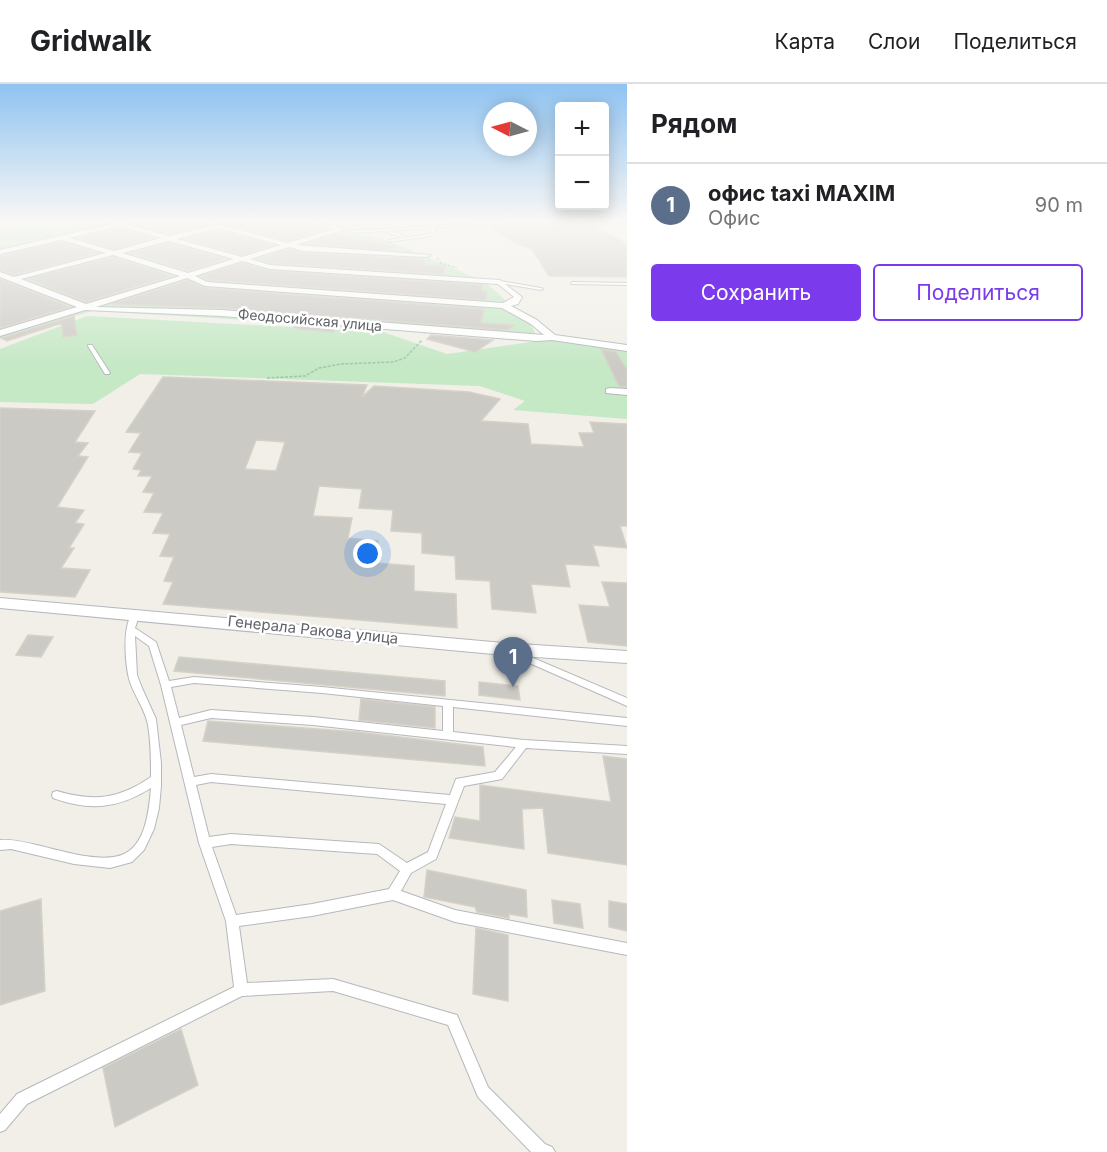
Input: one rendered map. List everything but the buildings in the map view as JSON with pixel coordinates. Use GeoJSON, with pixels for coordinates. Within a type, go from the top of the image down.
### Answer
{"type":"FeatureCollection","features":[{"type":"Feature","properties":{"kind":"street"},"geometry":{"type":"LineString","coordinates":[[14,279],[49,270]]}},
{"type":"Feature","properties":{"kind":"street"},"geometry":{"type":"LineString","coordinates":[[169,270],[205,284],[504,306],[534,322],[552,337]]}},
{"type":"Feature","properties":{"kind":"street"},"geometry":{"type":"LineString","coordinates":[[0,333],[203,270]]}},
{"type":"Feature","properties":{"kind":"street"},"geometry":{"type":"LineString","coordinates":[[316,270],[500,282],[518,297],[515,302],[504,306]]}},
{"type":"Feature","properties":{"kind":"street","name":"Феодосийская улица"},"geometry":{"type":"LineString","coordinates":[[0,274],[84,307],[222,313],[442,331],[552,337],[626,348]]}},
{"type":"Feature","properties":{"kind":"street"},"geometry":{"type":"LineString","coordinates":[[0,319],[19,327]]}},
{"type":"Feature","properties":{"kind":"street"},"geometry":{"type":"LineString","coordinates":[[610,391],[627,392]]}},
{"type":"Feature","properties":{"kind":"street","name":"Генерала Ракова улица"},"geometry":{"type":"LineString","coordinates":[[0,603],[133,621],[627,657]]}},
{"type":"Feature","properties":{"kind":"lane"},"geometry":{"type":"LineString","coordinates":[[500,282],[541,289]]}},
{"type":"Feature","properties":{"kind":"lane"},"geometry":{"type":"LineString","coordinates":[[572,283],[627,284]]}},
{"type":"Feature","properties":{"kind":"lane"},"geometry":{"type":"LineString","coordinates":[[90,346],[107,373]]}},
{"type":"Feature","properties":{"kind":"lane"},"geometry":{"type":"LineString","coordinates":[[133,621],[153,644],[166,685],[205,843],[232,921],[241,990]]}},
{"type":"Feature","properties":{"kind":"lane"},"geometry":{"type":"LineString","coordinates":[[0,844],[11,844],[100,862],[120,862],[139,851],[149,834],[156,778],[153,724],[133,676],[133,621]]}},
{"type":"Feature","properties":{"kind":"lane"},"geometry":{"type":"LineString","coordinates":[[504,649],[627,702]]}},
{"type":"Feature","properties":{"kind":"lane"},"geometry":{"type":"LineString","coordinates":[[166,685],[194,680],[627,722]]}},
{"type":"Feature","properties":{"kind":"lane"},"geometry":{"type":"LineString","coordinates":[[448,704],[448,736]]}},
{"type":"Feature","properties":{"kind":"lane"},"geometry":{"type":"LineString","coordinates":[[176,723],[212,714],[524,744],[627,750]]}},
{"type":"Feature","properties":{"kind":"lane"},"geometry":{"type":"LineString","coordinates":[[393,894],[406,869],[432,855],[460,782],[498,776],[524,744]]}},
{"type":"Feature","properties":{"kind":"lane"},"geometry":{"type":"LineString","coordinates":[[57,795],[78,803],[102,803],[122,799],[140,790],[156,778]]}},
{"type":"Feature","properties":{"kind":"lane"},"geometry":{"type":"LineString","coordinates":[[190,782],[211,778],[453,800]]}},
{"type":"Feature","properties":{"kind":"lane"},"geometry":{"type":"LineString","coordinates":[[205,843],[231,839],[379,849],[406,869]]}},
{"type":"Feature","properties":{"kind":"lane"},"geometry":{"type":"LineString","coordinates":[[232,921],[312,910],[393,894],[455,916],[627,949]]}},
{"type":"Feature","properties":{"kind":"lane"},"geometry":{"type":"LineString","coordinates":[[0,1125],[22,1099],[241,990],[333,985],[452,1020],[483,1092],[541,1151],[547,1152]]}},
{"type":"Feature","properties":{"kind":"path"},"geometry":{"type":"LineString","coordinates":[[460,270],[463,271],[463,279]]}},
{"type":"Feature","properties":{"kind":"path"},"geometry":{"type":"LineString","coordinates":[[267,378],[305,376],[319,368],[351,363],[393,362],[405,358],[425,338],[434,337],[442,331]]}},
{"type":"Feature","properties":{"kind":"green space"},"geometry":{"type":"Polygon","coordinates":[[[0,270],[457,270],[485,282],[529,321],[537,337],[92,311],[0,338],[0,270]]]}},
{"type":"Feature","properties":{"kind":"green space"},"geometry":{"type":"Polygon","coordinates":[[[87,316],[383,332],[447,354],[552,339],[627,347],[627,419],[513,410],[525,401],[480,386],[140,374],[93,404],[0,402],[0,349],[87,316]]]}},
{"type":"Feature","properties":{"kind":"place","name":"офис taxi MAXIM"},"geometry":{"type":"Point","coordinates":[513,687]}}]}
